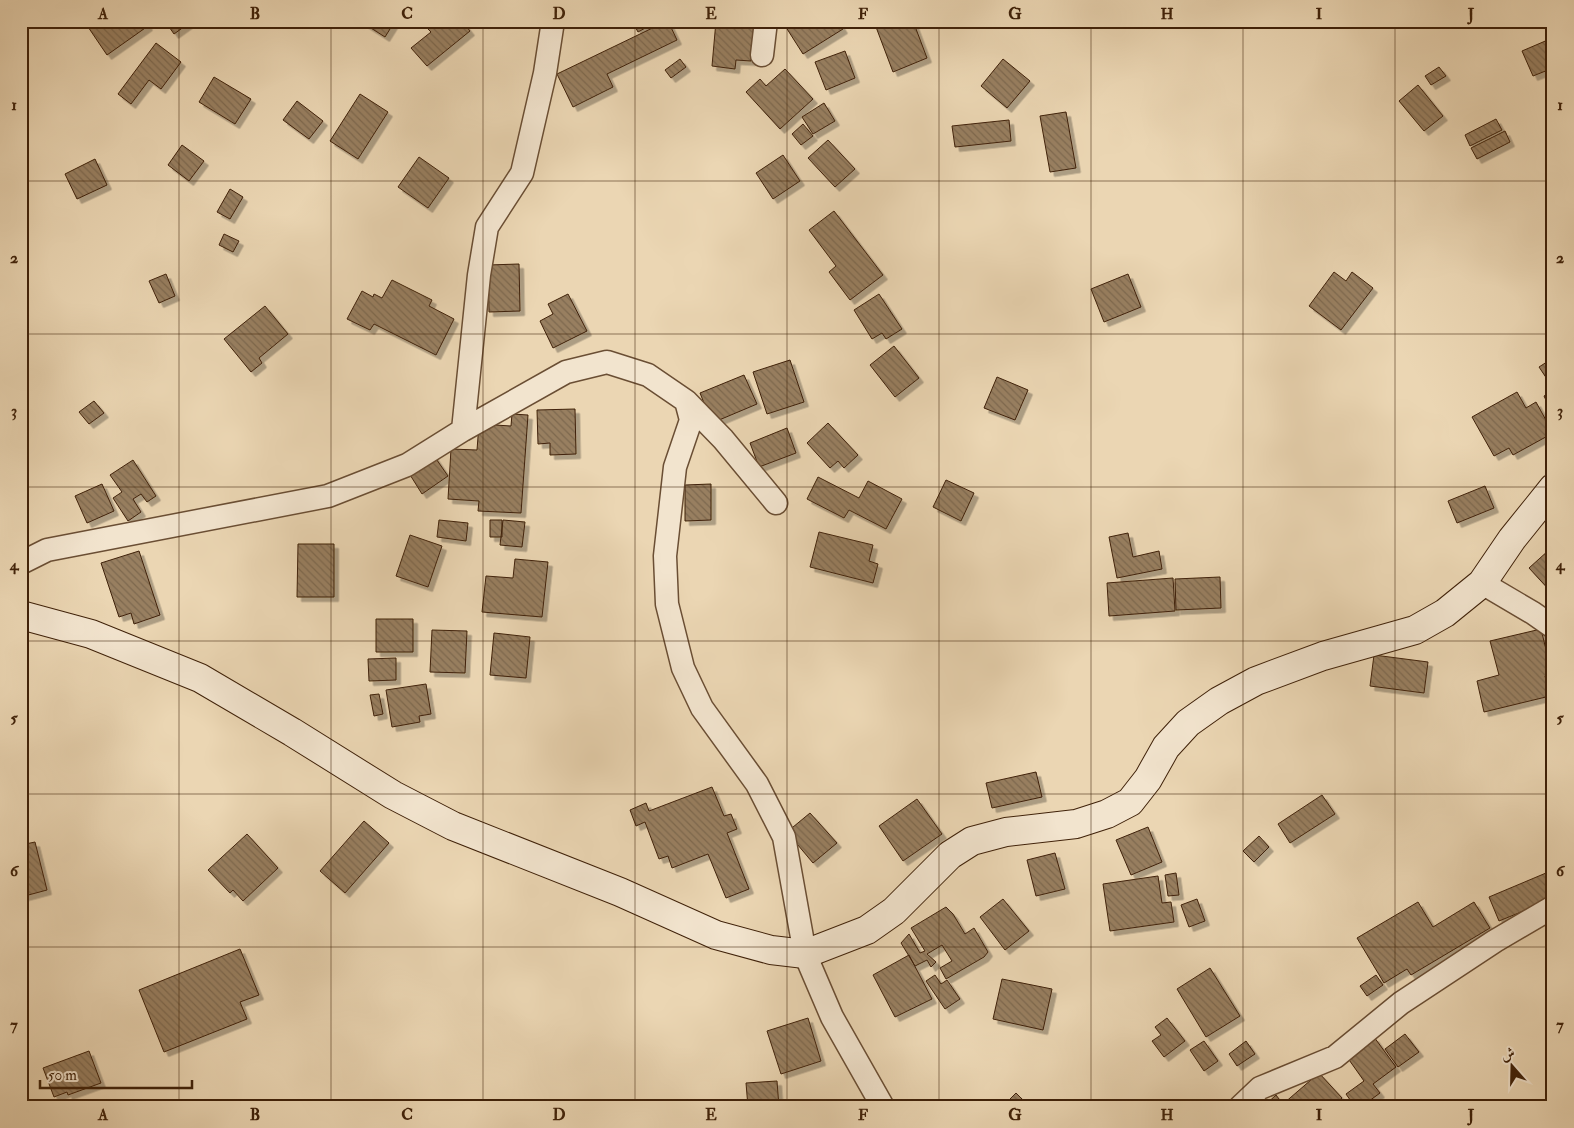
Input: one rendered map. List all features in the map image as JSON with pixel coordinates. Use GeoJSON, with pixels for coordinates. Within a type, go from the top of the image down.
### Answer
{"type":"FeatureCollection","features":[{"type":"Feature","properties":{"kind":"main road"},"geometry":{"type":"LineString","coordinates":[[21,615],[91,634],[200,678],[292,732],[393,795],[453,826],[620,892],[716,935],[770,950],[805,954],[867,930],[894,911],[950,855],[972,842],[1006,832],[1076,824],[1107,814],[1130,802],[1148,779],[1166,747],[1188,723],[1219,701],[1256,681],[1323,656],[1415,630],[1445,613],[1482,583],[1512,539],[1553,488]]}},
{"type":"Feature","properties":{"kind":"street"},"geometry":{"type":"LineString","coordinates":[[463,430],[479,275],[487,227],[522,173],[545,73],[553,21]]}},
{"type":"Feature","properties":{"kind":"street"},"geometry":{"type":"LineString","coordinates":[[762,55],[766,21]]}},
{"type":"Feature","properties":{"kind":"street"},"geometry":{"type":"LineString","coordinates":[[21,563],[47,550],[328,496],[406,465],[463,430],[566,372],[607,362],[648,375],[686,401],[723,439],[776,503]]}},
{"type":"Feature","properties":{"kind":"street"},"geometry":{"type":"LineString","coordinates":[[686,401],[691,420],[675,467],[665,556],[667,604],[683,668],[702,708],[757,784],[784,838],[805,954],[832,1017],[883,1107]]}},
{"type":"Feature","properties":{"kind":"street"},"geometry":{"type":"LineString","coordinates":[[1482,583],[1553,627]]}},
{"type":"Feature","properties":{"kind":"street"},"geometry":{"type":"LineString","coordinates":[[1240,1107],[1260,1088],[1335,1057],[1401,1003],[1495,941],[1553,907]]}},
{"type":"Feature","properties":{"kind":"building"},"geometry":{"type":"Polygon","coordinates":[[[84,21],[145,21],[148,26],[107,55],[84,21]]]}},
{"type":"Feature","properties":{"kind":"building"},"geometry":{"type":"Polygon","coordinates":[[[165,21],[192,21],[174,34],[165,21]]]}},
{"type":"Feature","properties":{"kind":"building"},"geometry":{"type":"Polygon","coordinates":[[[364,21],[395,21],[385,37],[363,23],[364,21]]]}},
{"type":"Feature","properties":{"kind":"building"},"geometry":{"type":"Polygon","coordinates":[[[433,21],[462,21],[470,31],[427,66],[411,48],[431,32],[426,27],[433,21]]]}},
{"type":"Feature","properties":{"kind":"building"},"geometry":{"type":"Polygon","coordinates":[[[632,21],[658,21],[638,32],[632,21]]]}},
{"type":"Feature","properties":{"kind":"building"},"geometry":{"type":"Polygon","coordinates":[[[667,21],[677,40],[607,74],[613,87],[573,107],[557,74],[667,21]]]}},
{"type":"Feature","properties":{"kind":"building"},"geometry":{"type":"Polygon","coordinates":[[[716,21],[755,21],[751,61],[736,60],[735,69],[712,66],[716,21]]]}},
{"type":"Feature","properties":{"kind":"building"},"geometry":{"type":"Polygon","coordinates":[[[782,21],[838,21],[843,29],[803,54],[782,21]]]}},
{"type":"Feature","properties":{"kind":"building"},"geometry":{"type":"Polygon","coordinates":[[[890,21],[913,21],[927,58],[893,72],[876,27],[890,21]]]}},
{"type":"Feature","properties":{"kind":"building"},"geometry":{"type":"Polygon","coordinates":[[[1550,39],[1553,46],[1553,68],[1533,76],[1522,51],[1550,39]]]}},
{"type":"Feature","properties":{"kind":"building"},"geometry":{"type":"Polygon","coordinates":[[[156,43],[181,62],[161,89],[149,80],[131,104],[118,94],[156,43]]]}},
{"type":"Feature","properties":{"kind":"building"},"geometry":{"type":"Polygon","coordinates":[[[845,51],[855,78],[826,90],[815,62],[845,51]]]}},
{"type":"Feature","properties":{"kind":"building"},"geometry":{"type":"Polygon","coordinates":[[[680,59],[686,67],[671,78],[665,70],[680,59]]]}},
{"type":"Feature","properties":{"kind":"building"},"geometry":{"type":"Polygon","coordinates":[[[1003,59],[1030,81],[1007,108],[981,86],[1003,59]]]}},
{"type":"Feature","properties":{"kind":"building"},"geometry":{"type":"Polygon","coordinates":[[[1439,67],[1446,76],[1431,85],[1425,76],[1439,67]]]}},
{"type":"Feature","properties":{"kind":"building"},"geometry":{"type":"Polygon","coordinates":[[[785,69],[813,99],[780,129],[746,92],[760,79],[766,86],[785,69]]]}},
{"type":"Feature","properties":{"kind":"building"},"geometry":{"type":"Polygon","coordinates":[[[214,77],[251,99],[235,124],[199,102],[214,77]]]}},
{"type":"Feature","properties":{"kind":"building"},"geometry":{"type":"Polygon","coordinates":[[[1418,85],[1443,116],[1424,131],[1399,101],[1418,85]]]}},
{"type":"Feature","properties":{"kind":"building"},"geometry":{"type":"Polygon","coordinates":[[[360,94],[388,112],[358,159],[330,141],[360,94]]]}},
{"type":"Feature","properties":{"kind":"building"},"geometry":{"type":"Polygon","coordinates":[[[297,101],[323,121],[309,139],[283,120],[297,101]]]}},
{"type":"Feature","properties":{"kind":"building"},"geometry":{"type":"Polygon","coordinates":[[[824,103],[835,121],[813,134],[802,117],[824,103]]]}},
{"type":"Feature","properties":{"kind":"building"},"geometry":{"type":"Polygon","coordinates":[[[1066,112],[1076,168],[1050,172],[1040,116],[1066,112]]]}},
{"type":"Feature","properties":{"kind":"building"},"geometry":{"type":"Polygon","coordinates":[[[1496,119],[1502,130],[1470,146],[1465,135],[1496,119]]]}},
{"type":"Feature","properties":{"kind":"building"},"geometry":{"type":"Polygon","coordinates":[[[1009,120],[1011,141],[955,147],[952,126],[1009,120]]]}},
{"type":"Feature","properties":{"kind":"building"},"geometry":{"type":"Polygon","coordinates":[[[803,124],[813,136],[801,145],[792,134],[803,124]]]}},
{"type":"Feature","properties":{"kind":"building"},"geometry":{"type":"Polygon","coordinates":[[[1505,131],[1510,142],[1477,159],[1471,148],[1505,131]]]}},
{"type":"Feature","properties":{"kind":"building"},"geometry":{"type":"Polygon","coordinates":[[[828,140],[855,169],[835,187],[808,158],[828,140]]]}},
{"type":"Feature","properties":{"kind":"building"},"geometry":{"type":"Polygon","coordinates":[[[182,145],[204,161],[189,181],[168,165],[182,145]]]}},
{"type":"Feature","properties":{"kind":"building"},"geometry":{"type":"Polygon","coordinates":[[[783,155],[800,181],[773,199],[756,173],[783,155]]]}},
{"type":"Feature","properties":{"kind":"building"},"geometry":{"type":"Polygon","coordinates":[[[419,157],[449,178],[428,208],[398,187],[419,157]]]}},
{"type":"Feature","properties":{"kind":"building"},"geometry":{"type":"Polygon","coordinates":[[[95,159],[107,185],[77,199],[65,174],[95,159]]]}},
{"type":"Feature","properties":{"kind":"building"},"geometry":{"type":"Polygon","coordinates":[[[230,189],[243,197],[230,219],[217,212],[230,189]]]}},
{"type":"Feature","properties":{"kind":"building"},"geometry":{"type":"Polygon","coordinates":[[[834,211],[883,275],[850,300],[829,272],[836,266],[809,230],[834,211]]]}},
{"type":"Feature","properties":{"kind":"building"},"geometry":{"type":"Polygon","coordinates":[[[224,234],[239,241],[233,252],[219,245],[224,234]]]}},
{"type":"Feature","properties":{"kind":"building"},"geometry":{"type":"Polygon","coordinates":[[[519,264],[520,311],[489,312],[488,265],[519,264]]]}},
{"type":"Feature","properties":{"kind":"building"},"geometry":{"type":"Polygon","coordinates":[[[1334,272],[1346,281],[1352,272],[1373,288],[1341,330],[1309,306],[1334,272]]]}},
{"type":"Feature","properties":{"kind":"building"},"geometry":{"type":"Polygon","coordinates":[[[166,274],[175,296],[159,303],[149,281],[166,274]]]}},
{"type":"Feature","properties":{"kind":"building"},"geometry":{"type":"Polygon","coordinates":[[[1128,274],[1141,307],[1104,322],[1091,289],[1128,274]]]}},
{"type":"Feature","properties":{"kind":"building"},"geometry":{"type":"Polygon","coordinates":[[[392,280],[432,300],[429,306],[454,319],[436,355],[374,324],[370,330],[347,319],[362,291],[373,297],[374,294],[382,298],[392,280]]]}},
{"type":"Feature","properties":{"kind":"building"},"geometry":{"type":"Polygon","coordinates":[[[568,294],[587,331],[553,348],[540,321],[553,314],[548,304],[568,294]]]}},
{"type":"Feature","properties":{"kind":"building"},"geometry":{"type":"Polygon","coordinates":[[[879,294],[902,329],[886,339],[882,333],[872,339],[854,310],[879,294]]]}},
{"type":"Feature","properties":{"kind":"building"},"geometry":{"type":"Polygon","coordinates":[[[265,306],[288,334],[259,358],[262,363],[251,372],[224,339],[265,306]]]}},
{"type":"Feature","properties":{"kind":"building"},"geometry":{"type":"Polygon","coordinates":[[[894,346],[919,378],[895,397],[870,365],[894,346]]]}},
{"type":"Feature","properties":{"kind":"building"},"geometry":{"type":"Polygon","coordinates":[[[1553,358],[1553,388],[1539,367],[1553,358]]]}},
{"type":"Feature","properties":{"kind":"building"},"geometry":{"type":"Polygon","coordinates":[[[790,360],[804,402],[767,414],[753,372],[790,360]]]}},
{"type":"Feature","properties":{"kind":"building"},"geometry":{"type":"Polygon","coordinates":[[[744,375],[757,404],[712,423],[700,393],[744,375]]]}},
{"type":"Feature","properties":{"kind":"building"},"geometry":{"type":"Polygon","coordinates":[[[997,377],[1028,390],[1015,420],[984,408],[997,377]]]}},
{"type":"Feature","properties":{"kind":"building"},"geometry":{"type":"Polygon","coordinates":[[[1553,391],[1553,415],[1544,396],[1553,391]]]}},
{"type":"Feature","properties":{"kind":"building"},"geometry":{"type":"Polygon","coordinates":[[[1517,392],[1526,408],[1536,402],[1553,433],[1513,455],[1509,448],[1494,456],[1472,417],[1517,392]]]}},
{"type":"Feature","properties":{"kind":"building"},"geometry":{"type":"Polygon","coordinates":[[[94,401],[104,413],[89,424],[79,412],[94,401]]]}},
{"type":"Feature","properties":{"kind":"building"},"geometry":{"type":"Polygon","coordinates":[[[575,409],[576,454],[550,455],[550,443],[538,444],[537,410],[575,409]]]}},
{"type":"Feature","properties":{"kind":"building"},"geometry":{"type":"Polygon","coordinates":[[[512,414],[528,415],[521,513],[478,511],[479,501],[448,499],[451,449],[477,450],[479,424],[511,426],[512,414]]]}},
{"type":"Feature","properties":{"kind":"building"},"geometry":{"type":"Polygon","coordinates":[[[828,423],[858,455],[844,468],[838,461],[830,468],[807,443],[828,423]]]}},
{"type":"Feature","properties":{"kind":"building"},"geometry":{"type":"Polygon","coordinates":[[[787,428],[796,453],[759,467],[750,443],[787,428]]]}},
{"type":"Feature","properties":{"kind":"building"},"geometry":{"type":"Polygon","coordinates":[[[432,453],[448,476],[422,494],[407,470],[432,453]]]}},
{"type":"Feature","properties":{"kind":"building"},"geometry":{"type":"Polygon","coordinates":[[[133,460],[156,496],[147,502],[141,494],[133,499],[141,512],[128,521],[113,498],[122,492],[110,475],[133,460]]]}},
{"type":"Feature","properties":{"kind":"building"},"geometry":{"type":"Polygon","coordinates":[[[818,477],[859,498],[868,481],[902,499],[886,529],[849,510],[844,518],[807,499],[818,477]]]}},
{"type":"Feature","properties":{"kind":"building"},"geometry":{"type":"Polygon","coordinates":[[[946,480],[974,493],[961,521],[933,507],[946,480]]]}},
{"type":"Feature","properties":{"kind":"building"},"geometry":{"type":"Polygon","coordinates":[[[102,484],[114,511],[87,523],[75,496],[102,484]]]}},
{"type":"Feature","properties":{"kind":"building"},"geometry":{"type":"Polygon","coordinates":[[[711,484],[711,520],[685,521],[685,485],[711,484]]]}},
{"type":"Feature","properties":{"kind":"building"},"geometry":{"type":"Polygon","coordinates":[[[1485,486],[1494,508],[1457,523],[1448,501],[1485,486]]]}},
{"type":"Feature","properties":{"kind":"building"},"geometry":{"type":"Polygon","coordinates":[[[439,520],[468,523],[466,541],[437,537],[439,520]]]}},
{"type":"Feature","properties":{"kind":"building"},"geometry":{"type":"Polygon","coordinates":[[[490,520],[502,520],[502,537],[490,537],[490,520]]]}},
{"type":"Feature","properties":{"kind":"building"},"geometry":{"type":"Polygon","coordinates":[[[503,520],[525,522],[522,547],[500,545],[503,520]]]}},
{"type":"Feature","properties":{"kind":"building"},"geometry":{"type":"Polygon","coordinates":[[[819,532],[873,545],[869,561],[878,564],[873,583],[810,567],[819,532]]]}},
{"type":"Feature","properties":{"kind":"building"},"geometry":{"type":"Polygon","coordinates":[[[1128,533],[1133,557],[1159,551],[1162,569],[1117,578],[1109,537],[1128,533]]]}},
{"type":"Feature","properties":{"kind":"building"},"geometry":{"type":"Polygon","coordinates":[[[410,535],[442,546],[428,587],[396,576],[410,535]]]}},
{"type":"Feature","properties":{"kind":"building"},"geometry":{"type":"Polygon","coordinates":[[[298,544],[334,544],[334,597],[297,597],[298,544]]]}},
{"type":"Feature","properties":{"kind":"building"},"geometry":{"type":"Polygon","coordinates":[[[1549,550],[1553,554],[1552,593],[1529,568],[1549,550]]]}},
{"type":"Feature","properties":{"kind":"building"},"geometry":{"type":"Polygon","coordinates":[[[139,551],[160,615],[134,624],[131,613],[119,617],[101,563],[139,551]]]}},
{"type":"Feature","properties":{"kind":"building"},"geometry":{"type":"Polygon","coordinates":[[[515,559],[548,562],[542,617],[482,612],[486,576],[513,578],[515,559]]]}},
{"type":"Feature","properties":{"kind":"building"},"geometry":{"type":"Polygon","coordinates":[[[1220,577],[1221,608],[1176,610],[1175,579],[1220,577]]]}},
{"type":"Feature","properties":{"kind":"building"},"geometry":{"type":"Polygon","coordinates":[[[1173,578],[1175,611],[1109,616],[1107,583],[1173,578]]]}},
{"type":"Feature","properties":{"kind":"building"},"geometry":{"type":"Polygon","coordinates":[[[376,619],[413,619],[413,652],[376,652],[376,619]]]}},
{"type":"Feature","properties":{"kind":"building"},"geometry":{"type":"Polygon","coordinates":[[[1541,629],[1552,674],[1545,676],[1550,696],[1484,712],[1477,681],[1499,675],[1490,641],[1541,629]]]}},
{"type":"Feature","properties":{"kind":"building"},"geometry":{"type":"Polygon","coordinates":[[[432,630],[467,631],[465,673],[430,672],[432,630]]]}},
{"type":"Feature","properties":{"kind":"building"},"geometry":{"type":"Polygon","coordinates":[[[494,633],[530,637],[526,678],[490,675],[494,633]]]}},
{"type":"Feature","properties":{"kind":"building"},"geometry":{"type":"Polygon","coordinates":[[[1374,655],[1428,662],[1424,693],[1370,686],[1374,655]]]}},
{"type":"Feature","properties":{"kind":"building"},"geometry":{"type":"Polygon","coordinates":[[[396,658],[396,680],[369,681],[368,659],[396,658]]]}},
{"type":"Feature","properties":{"kind":"building"},"geometry":{"type":"Polygon","coordinates":[[[426,684],[431,714],[419,716],[420,722],[392,727],[386,690],[426,684]]]}},
{"type":"Feature","properties":{"kind":"building"},"geometry":{"type":"Polygon","coordinates":[[[379,694],[383,714],[374,716],[370,695],[379,694]]]}},
{"type":"Feature","properties":{"kind":"building"},"geometry":{"type":"Polygon","coordinates":[[[1036,772],[1042,797],[992,808],[986,783],[1036,772]]]}},
{"type":"Feature","properties":{"kind":"building"},"geometry":{"type":"Polygon","coordinates":[[[712,787],[724,816],[731,814],[737,829],[727,833],[749,889],[726,898],[708,854],[672,868],[668,856],[659,859],[645,822],[636,826],[630,810],[646,803],[649,811],[712,787]]]}},
{"type":"Feature","properties":{"kind":"building"},"geometry":{"type":"Polygon","coordinates":[[[1322,795],[1335,814],[1290,843],[1278,824],[1322,795]]]}},
{"type":"Feature","properties":{"kind":"building"},"geometry":{"type":"Polygon","coordinates":[[[917,799],[942,834],[903,861],[879,826],[917,799]]]}},
{"type":"Feature","properties":{"kind":"building"},"geometry":{"type":"Polygon","coordinates":[[[810,813],[837,843],[813,863],[787,832],[810,813]]]}},
{"type":"Feature","properties":{"kind":"building"},"geometry":{"type":"Polygon","coordinates":[[[364,821],[389,843],[345,893],[320,871],[364,821]]]}},
{"type":"Feature","properties":{"kind":"building"},"geometry":{"type":"Polygon","coordinates":[[[1148,827],[1162,862],[1131,875],[1116,840],[1148,827]]]}},
{"type":"Feature","properties":{"kind":"building"},"geometry":{"type":"Polygon","coordinates":[[[247,834],[278,868],[243,901],[233,890],[230,893],[208,870],[247,834]]]}},
{"type":"Feature","properties":{"kind":"building"},"geometry":{"type":"Polygon","coordinates":[[[1259,836],[1269,847],[1254,862],[1243,851],[1259,836]]]}},
{"type":"Feature","properties":{"kind":"building"},"geometry":{"type":"Polygon","coordinates":[[[35,842],[47,890],[21,897],[21,845],[35,842]]]}},
{"type":"Feature","properties":{"kind":"building"},"geometry":{"type":"Polygon","coordinates":[[[1055,853],[1065,889],[1036,896],[1027,860],[1055,853]]]}},
{"type":"Feature","properties":{"kind":"building"},"geometry":{"type":"Polygon","coordinates":[[[1176,873],[1179,895],[1168,896],[1165,875],[1176,873]]]}},
{"type":"Feature","properties":{"kind":"building"},"geometry":{"type":"Polygon","coordinates":[[[1546,873],[1553,889],[1553,899],[1499,921],[1489,897],[1546,873]]]}},
{"type":"Feature","properties":{"kind":"building"},"geometry":{"type":"Polygon","coordinates":[[[1158,876],[1162,903],[1171,902],[1174,922],[1110,931],[1103,884],[1158,876]]]}},
{"type":"Feature","properties":{"kind":"building"},"geometry":{"type":"Polygon","coordinates":[[[1003,899],[1029,931],[1005,950],[980,917],[1003,899]]]}},
{"type":"Feature","properties":{"kind":"building"},"geometry":{"type":"Polygon","coordinates":[[[1197,899],[1205,921],[1189,927],[1181,905],[1197,899]]]}},
{"type":"Feature","properties":{"kind":"building"},"geometry":{"type":"Polygon","coordinates":[[[1418,902],[1433,927],[1474,902],[1490,928],[1411,975],[1407,969],[1384,983],[1357,938],[1418,902]]]}},
{"type":"Feature","properties":{"kind":"building"},"geometry":{"type":"Polygon","coordinates":[[[946,907],[953,914],[965,934],[974,928],[988,952],[984,957],[946,979],[940,968],[952,961],[942,945],[927,954],[936,962],[931,967],[927,960],[915,966],[901,943],[909,934],[920,953],[925,951],[911,928],[946,907]]]}},
{"type":"Feature","properties":{"kind":"building"},"geometry":{"type":"Polygon","coordinates":[[[240,949],[259,995],[240,1002],[247,1019],[164,1052],[139,990],[240,949]]]}},
{"type":"Feature","properties":{"kind":"building"},"geometry":{"type":"Polygon","coordinates":[[[909,955],[932,999],[895,1017],[873,975],[909,955]]]}},
{"type":"Feature","properties":{"kind":"building"},"geometry":{"type":"Polygon","coordinates":[[[1210,968],[1240,1016],[1206,1037],[1177,989],[1210,968]]]}},
{"type":"Feature","properties":{"kind":"building"},"geometry":{"type":"Polygon","coordinates":[[[935,975],[941,984],[947,980],[960,999],[945,1009],[926,981],[935,975]]]}},
{"type":"Feature","properties":{"kind":"building"},"geometry":{"type":"Polygon","coordinates":[[[1376,975],[1383,985],[1367,996],[1360,986],[1376,975]]]}},
{"type":"Feature","properties":{"kind":"building"},"geometry":{"type":"Polygon","coordinates":[[[1002,979],[1052,989],[1043,1030],[993,1019],[1002,979]]]}},
{"type":"Feature","properties":{"kind":"building"},"geometry":{"type":"Polygon","coordinates":[[[808,1018],[821,1061],[781,1074],[767,1031],[808,1018]]]}},
{"type":"Feature","properties":{"kind":"building"},"geometry":{"type":"Polygon","coordinates":[[[1167,1018],[1185,1041],[1164,1057],[1152,1041],[1161,1035],[1155,1027],[1167,1018]]]}},
{"type":"Feature","properties":{"kind":"building"},"geometry":{"type":"Polygon","coordinates":[[[1405,1034],[1419,1052],[1398,1067],[1385,1049],[1405,1034]]]}},
{"type":"Feature","properties":{"kind":"building"},"geometry":{"type":"Polygon","coordinates":[[[1374,1037],[1396,1067],[1373,1084],[1380,1093],[1361,1107],[1355,1107],[1346,1094],[1364,1081],[1347,1057],[1374,1037]]]}},
{"type":"Feature","properties":{"kind":"building"},"geometry":{"type":"Polygon","coordinates":[[[1204,1041],[1218,1061],[1204,1071],[1190,1050],[1204,1041]]]}},
{"type":"Feature","properties":{"kind":"building"},"geometry":{"type":"Polygon","coordinates":[[[1246,1041],[1255,1054],[1237,1066],[1229,1054],[1246,1041]]]}},
{"type":"Feature","properties":{"kind":"building"},"geometry":{"type":"Polygon","coordinates":[[[89,1051],[101,1083],[68,1095],[67,1092],[54,1097],[43,1068],[89,1051]]]}},
{"type":"Feature","properties":{"kind":"building"},"geometry":{"type":"Polygon","coordinates":[[[1319,1073],[1342,1098],[1332,1107],[1263,1107],[1276,1095],[1283,1104],[1319,1073]]]}},
{"type":"Feature","properties":{"kind":"building"},"geometry":{"type":"Polygon","coordinates":[[[777,1081],[779,1107],[748,1107],[746,1083],[777,1081]]]}},
{"type":"Feature","properties":{"kind":"building"},"geometry":{"type":"Polygon","coordinates":[[[1016,1093],[1030,1107],[1002,1107],[1016,1093]]]}},
{"type":"Feature","properties":{"kind":"building"},"geometry":{"type":"Polygon","coordinates":[[[51,1100],[54,1107],[34,1107],[51,1100]]]}}]}
